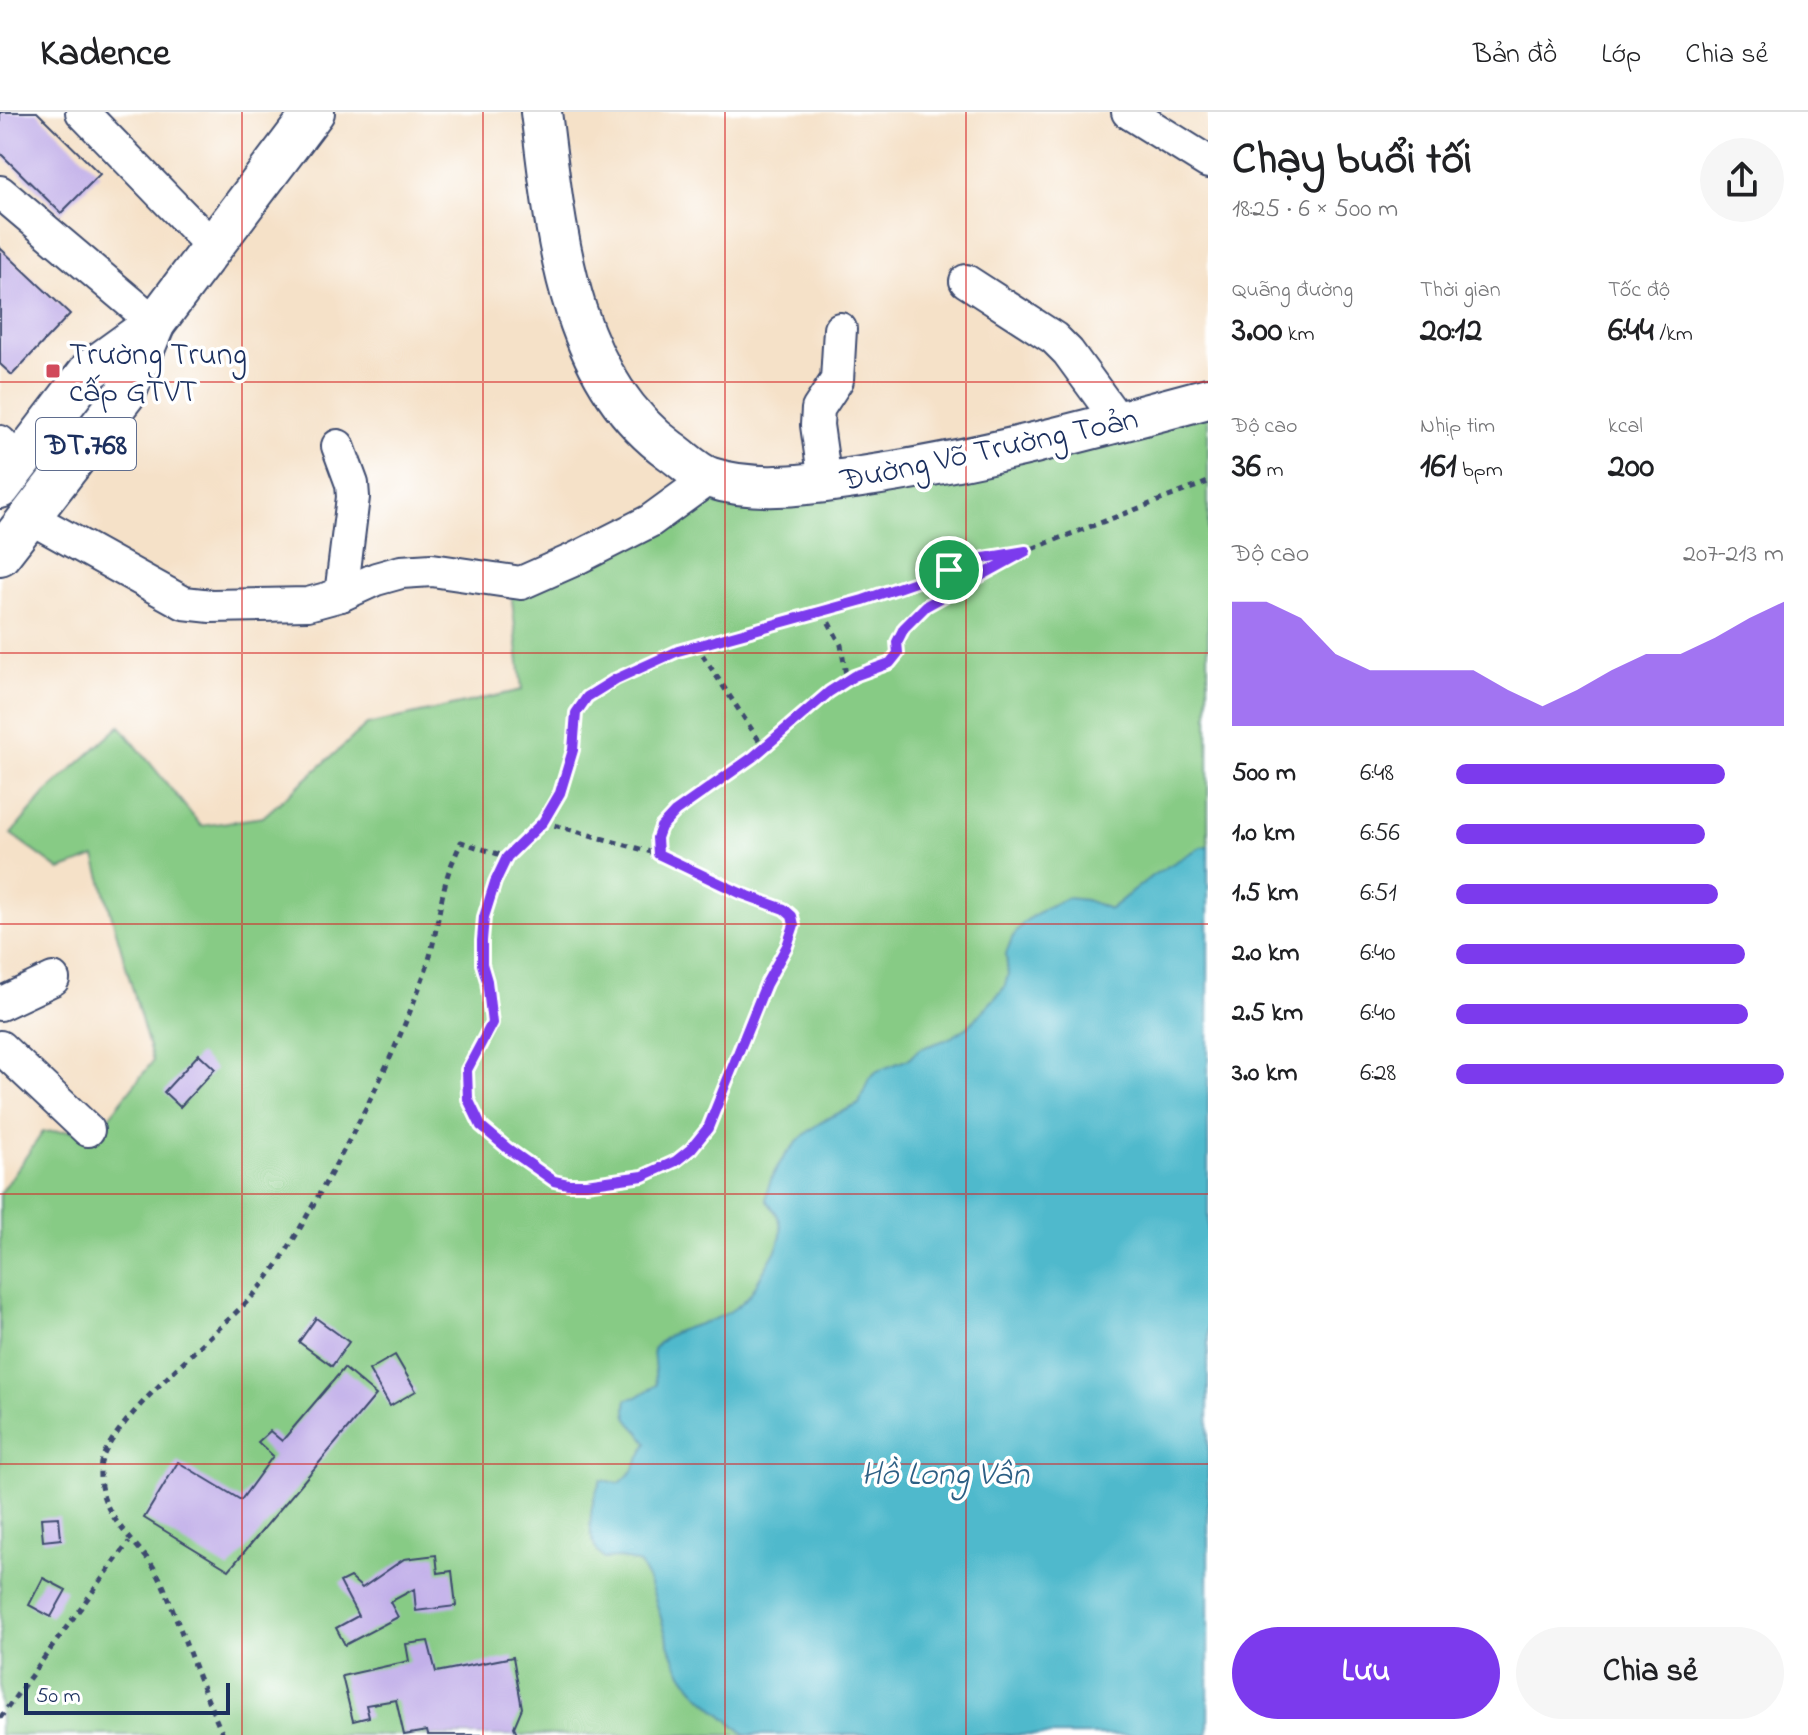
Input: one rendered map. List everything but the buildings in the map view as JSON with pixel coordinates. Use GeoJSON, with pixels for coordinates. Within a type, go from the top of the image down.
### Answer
{"type":"FeatureCollection","features":[{"type":"Feature","properties":{"kind":"main road","name":"ĐT.768"},"geometry":{"type":"LineString","coordinates":[[0,555],[125,394],[155,323],[314,112]]}},
{"type":"Feature","properties":{"kind":"main road","name":"Đường Võ Trường Toản"},"geometry":{"type":"LineString","coordinates":[[541,112],[556,233],[589,346],[625,408],[656,440],[709,478],[757,486],[825,482],[931,467],[1208,398]]}},
{"type":"Feature","properties":{"kind":"main road","name":"ĐT.768"},"geometry":{"type":"LineString","coordinates":[[6,465],[90,370],[155,323]]}},
{"type":"Feature","properties":{"kind":"street"},"geometry":{"type":"LineString","coordinates":[[82,112],[212,246]]}},
{"type":"Feature","properties":{"kind":"street"},"geometry":{"type":"LineString","coordinates":[[1128,112],[1208,162]]}},
{"type":"Feature","properties":{"kind":"street"},"geometry":{"type":"LineString","coordinates":[[0,192],[155,323]]}},
{"type":"Feature","properties":{"kind":"street"},"geometry":{"type":"LineString","coordinates":[[966,281],[1054,338],[1068,352],[1119,422]]}},
{"type":"Feature","properties":{"kind":"street"},"geometry":{"type":"LineString","coordinates":[[825,482],[817,425],[818,409],[837,380],[840,329]]}},
{"type":"Feature","properties":{"kind":"street"},"geometry":{"type":"LineString","coordinates":[[338,446],[352,484],[353,497],[341,595]]}},
{"type":"Feature","properties":{"kind":"street"},"geometry":{"type":"LineString","coordinates":[[29,517],[184,603],[211,606],[308,604],[401,572],[432,570],[521,583],[650,521],[709,478]]}},
{"type":"Feature","properties":{"kind":"street"},"geometry":{"type":"LineString","coordinates":[[0,1004],[53,979]]}},
{"type":"Feature","properties":{"kind":"street"},"geometry":{"type":"LineString","coordinates":[[0,1047],[88,1130]]}},
{"type":"Feature","properties":{"kind":"path"},"geometry":{"type":"LineString","coordinates":[[658,854],[657,838],[661,827],[675,812],[764,748],[829,692],[890,663],[898,653],[897,642],[904,628],[926,606],[1026,551],[1208,482]]}},
{"type":"Feature","properties":{"kind":"path"},"geometry":{"type":"LineString","coordinates":[[543,822],[658,854],[740,893],[784,909],[792,916],[794,925],[787,946],[766,984],[708,1128],[691,1149],[676,1161],[643,1176],[568,1184],[540,1173],[491,1137],[481,1126],[468,1099],[467,1070],[492,1023],[482,964],[484,917],[507,857],[543,822],[560,793],[573,750],[576,713],[587,697],[657,660],[696,645],[823,612],[984,558],[1026,551]]}},
{"type":"Feature","properties":{"kind":"path"},"geometry":{"type":"LineString","coordinates":[[823,612],[841,645],[847,681]]}},
{"type":"Feature","properties":{"kind":"path"},"geometry":{"type":"LineString","coordinates":[[696,645],[764,748]]}},
{"type":"Feature","properties":{"kind":"path"},"geometry":{"type":"LineString","coordinates":[[223,1735],[157,1572],[123,1533],[108,1507],[100,1467],[110,1445],[133,1413],[243,1307],[290,1244],[367,1107],[407,1018],[426,968],[447,877],[461,842],[507,857]]}},
{"type":"Feature","properties":{"kind":"path"},"geometry":{"type":"LineString","coordinates":[[0,1718],[129,1542]]}},
{"type":"Feature","properties":{"kind":"green space"},"geometry":{"type":"Polygon","coordinates":[[[1208,416],[1208,1735],[0,1735],[0,1194],[43,1132],[99,1129],[153,1061],[95,857],[60,870],[11,834],[48,791],[120,726],[201,826],[263,817],[367,725],[522,690],[511,591],[705,493],[1208,416]]]}},
{"type":"Feature","properties":{"kind":"water","name":"Hồ Long Vân"},"geometry":{"type":"Polygon","coordinates":[[[1208,846],[1208,1735],[746,1735],[683,1675],[640,1564],[620,1558],[604,1559],[593,1542],[590,1521],[601,1480],[620,1483],[633,1471],[647,1443],[628,1420],[627,1399],[637,1397],[656,1385],[653,1349],[662,1340],[729,1312],[744,1301],[754,1288],[780,1238],[780,1220],[766,1200],[772,1177],[786,1154],[824,1120],[859,1104],[869,1078],[877,1071],[909,1059],[919,1049],[948,1039],[968,1027],[1004,988],[1008,975],[1006,954],[1012,938],[1024,922],[1067,898],[1086,900],[1110,909],[1153,875],[1208,846]]]}},
{"type":"Feature","properties":{"kind":"place","name":"Trường Trung cấp GTVT"},"geometry":{"type":"Point","coordinates":[53,371]}},
{"type":"Feature","properties":{"kind":"route"},"geometry":{"type":"LineString","coordinates":[[1026,551],[926,606],[904,628],[897,642],[898,653],[890,663],[854,676],[829,692],[773,742],[675,812],[661,827],[657,838],[658,854],[740,893],[784,909],[792,916],[794,925],[787,946],[766,984],[708,1128],[691,1149],[659,1170],[643,1176],[586,1184],[554,1181],[491,1137],[473,1110],[466,1087],[467,1070],[473,1055],[492,1023],[492,1008],[482,964],[484,917],[507,857],[543,822],[560,793],[573,750],[576,713],[587,697],[616,679],[678,651],[806,618],[949,570],[984,558],[1026,551]]}}]}
